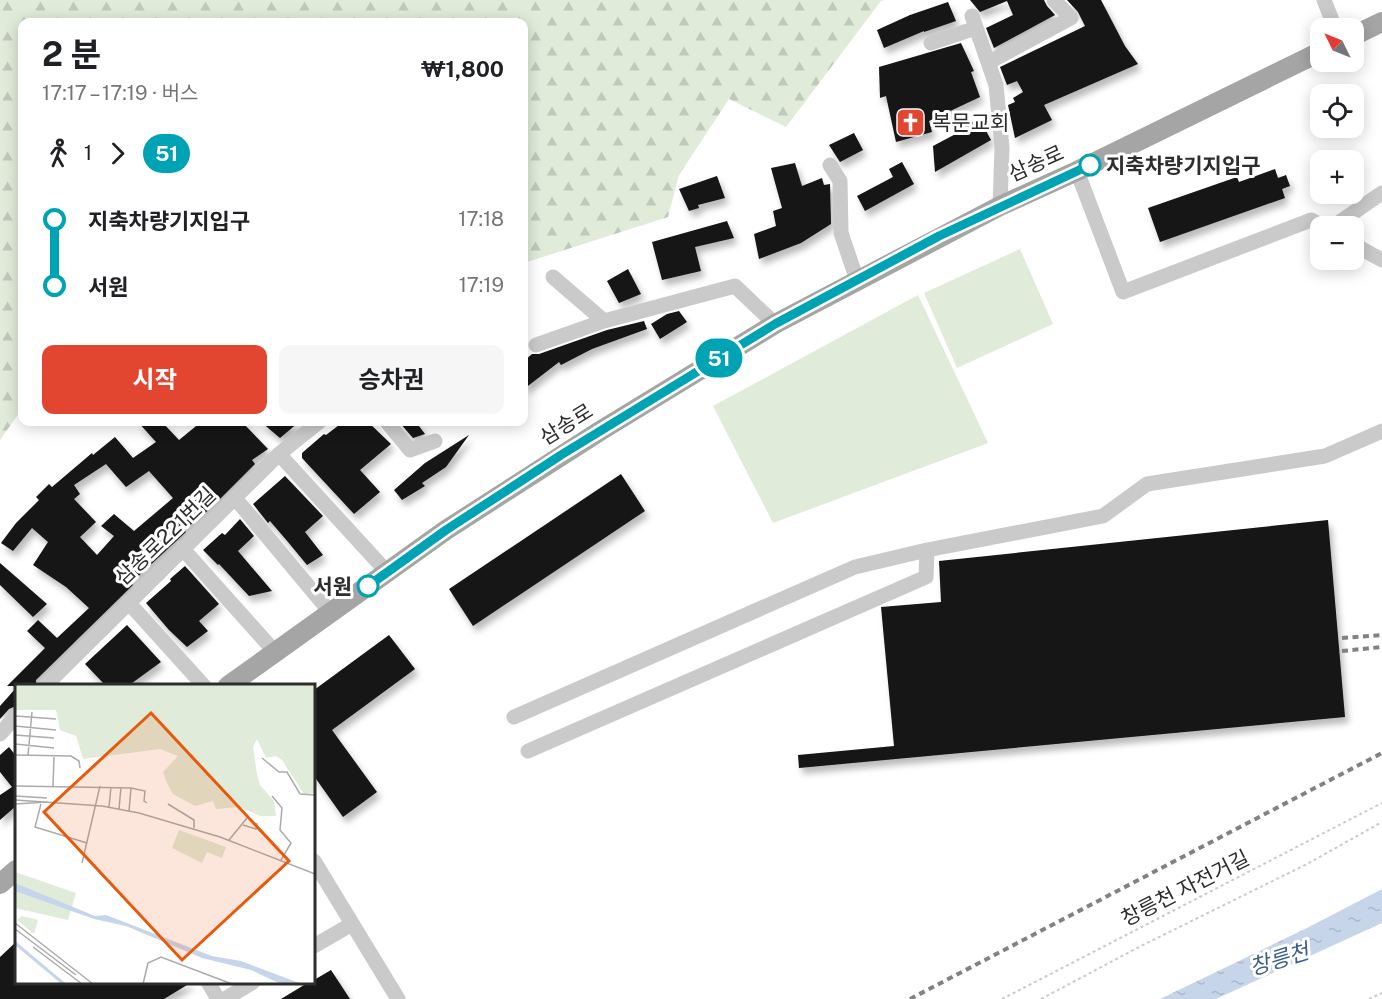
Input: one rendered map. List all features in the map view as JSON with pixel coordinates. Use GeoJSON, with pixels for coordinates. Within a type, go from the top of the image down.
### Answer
{"type":"FeatureCollection","features":[{"type":"Feature","properties":{"kind":"main road"},"geometry":{"type":"LineString","coordinates":[[1364,31],[1382,22]]}},
{"type":"Feature","properties":{"kind":"main road","name":"삼송로"},"geometry":{"type":"LineString","coordinates":[[231,684],[446,530],[600,431],[775,324],[1000,206],[1077,171],[1310,57]]}},
{"type":"Feature","properties":{"kind":"main road"},"geometry":{"type":"LineString","coordinates":[[0,884],[15,871]]}},
{"type":"Feature","properties":{"kind":"street"},"geometry":{"type":"LineString","coordinates":[[989,62],[1071,18],[1054,0]]}},
{"type":"Feature","properties":{"kind":"street"},"geometry":{"type":"LineString","coordinates":[[1324,0],[1331,18]]}},
{"type":"Feature","properties":{"kind":"street"},"geometry":{"type":"LineString","coordinates":[[931,43],[974,22],[996,85],[1002,148],[1000,206]]}},
{"type":"Feature","properties":{"kind":"street"},"geometry":{"type":"LineString","coordinates":[[830,165],[840,181],[841,233],[857,280]]}},
{"type":"Feature","properties":{"kind":"street"},"geometry":{"type":"LineString","coordinates":[[1077,171],[1123,292],[1310,220]]}},
{"type":"Feature","properties":{"kind":"street"},"geometry":{"type":"LineString","coordinates":[[1349,216],[1382,193]]}},
{"type":"Feature","properties":{"kind":"street"},"geometry":{"type":"LineString","coordinates":[[1364,250],[1382,260]]}},
{"type":"Feature","properties":{"kind":"street"},"geometry":{"type":"LineString","coordinates":[[553,277],[604,321]]}},
{"type":"Feature","properties":{"kind":"street"},"geometry":{"type":"LineString","coordinates":[[536,345],[604,321],[735,286],[775,324]]}},
{"type":"Feature","properties":{"kind":"street","name":"삼송로221번길"},"geometry":{"type":"LineString","coordinates":[[47,684],[279,453],[314,426]]}},
{"type":"Feature","properties":{"kind":"street"},"geometry":{"type":"LineString","coordinates":[[390,426],[410,450],[435,441]]}},
{"type":"Feature","properties":{"kind":"street"},"geometry":{"type":"LineString","coordinates":[[514,717],[855,567],[927,550],[1103,516],[1147,484],[1325,456],[1382,431]]}},
{"type":"Feature","properties":{"kind":"street"},"geometry":{"type":"LineString","coordinates":[[279,453],[387,572]]}},
{"type":"Feature","properties":{"kind":"street"},"geometry":{"type":"LineString","coordinates":[[235,498],[330,612]]}},
{"type":"Feature","properties":{"kind":"street"},"geometry":{"type":"LineString","coordinates":[[182,548],[275,652]]}},
{"type":"Feature","properties":{"kind":"street"},"geometry":{"type":"LineString","coordinates":[[528,751],[926,577],[927,550]]}},
{"type":"Feature","properties":{"kind":"street"},"geometry":{"type":"LineString","coordinates":[[128,602],[202,684]]}},
{"type":"Feature","properties":{"kind":"street"},"geometry":{"type":"LineString","coordinates":[[0,734],[15,717]]}},
{"type":"Feature","properties":{"kind":"street"},"geometry":{"type":"LineString","coordinates":[[315,863],[398,999]]}},
{"type":"Feature","properties":{"kind":"street"},"geometry":{"type":"LineString","coordinates":[[315,945],[352,924]]}},
{"type":"Feature","properties":{"kind":"street"},"geometry":{"type":"LineString","coordinates":[[209,984],[218,999]]}},
{"type":"Feature","properties":{"kind":"street"},"geometry":{"type":"LineString","coordinates":[[225,999],[250,984]]}},
{"type":"Feature","properties":{"kind":"path","name":"창릉천 자전거길"},"geometry":{"type":"LineString","coordinates":[[1002,999],[1382,803]]}},
{"type":"Feature","properties":{"kind":"path"},"geometry":{"type":"LineString","coordinates":[[1041,999],[1141,946],[1306,864],[1382,822]]}},
{"type":"Feature","properties":{"kind":"path"},"geometry":{"type":"LineString","coordinates":[[1369,999],[1382,993]]}},
{"type":"Feature","properties":{"kind":"green space"},"geometry":{"type":"Polygon","coordinates":[[[0,0],[885,0],[881,1],[786,127],[729,99],[679,175],[668,217],[528,262],[528,18],[18,18],[18,415],[0,440],[0,0]]]}},
{"type":"Feature","properties":{"kind":"green space"},"geometry":{"type":"Polygon","coordinates":[[[1020,249],[1053,324],[957,368],[924,293],[1020,249]]]}},
{"type":"Feature","properties":{"kind":"green space"},"geometry":{"type":"Polygon","coordinates":[[[918,295],[988,443],[773,523],[713,406],[918,295]]]}},
{"type":"Feature","properties":{"kind":"water","name":"창릉천"},"geometry":{"type":"Polygon","coordinates":[[[1382,889],[1382,923],[1216,999],[1160,999],[1307,928],[1382,889]]]}},
{"type":"Feature","properties":{"kind":"building"},"geometry":{"type":"Polygon","coordinates":[[[970,0],[1044,0],[1055,15],[994,48],[986,28],[1013,15],[1007,1],[980,12],[970,0]]]}},
{"type":"Feature","properties":{"kind":"building"},"geometry":{"type":"Polygon","coordinates":[[[1067,0],[1101,0],[1125,46],[1138,64],[1044,105],[1052,120],[1015,138],[1008,105],[1015,102],[1013,98],[1023,92],[1017,81],[1007,85],[1000,67],[1085,26],[1078,12],[1067,0]]]}},
{"type":"Feature","properties":{"kind":"building"},"geometry":{"type":"Polygon","coordinates":[[[948,2],[956,21],[924,31],[884,48],[877,30],[910,15],[948,2]]]}},
{"type":"Feature","properties":{"kind":"building"},"geometry":{"type":"Polygon","coordinates":[[[961,43],[974,71],[971,72],[980,97],[929,121],[932,132],[896,142],[886,96],[880,98],[879,67],[961,43]]]}},
{"type":"Feature","properties":{"kind":"building"},"geometry":{"type":"Polygon","coordinates":[[[979,118],[991,140],[935,172],[933,146],[965,129],[964,127],[979,118]]]}},
{"type":"Feature","properties":{"kind":"building"},"geometry":{"type":"Polygon","coordinates":[[[854,133],[863,150],[840,162],[829,145],[854,133]]]}},
{"type":"Feature","properties":{"kind":"building"},"geometry":{"type":"Polygon","coordinates":[[[902,162],[914,184],[865,211],[857,196],[893,177],[889,169],[902,162]]]}},
{"type":"Feature","properties":{"kind":"building"},"geometry":{"type":"Polygon","coordinates":[[[795,163],[802,186],[822,178],[824,185],[830,184],[831,224],[801,243],[759,259],[754,234],[776,226],[773,211],[782,208],[771,168],[795,163]]]}},
{"type":"Feature","properties":{"kind":"building"},"geometry":{"type":"Polygon","coordinates":[[[1275,169],[1278,178],[1286,175],[1290,186],[1282,189],[1285,198],[1160,242],[1148,208],[1237,177],[1239,182],[1275,169]]]}},
{"type":"Feature","properties":{"kind":"building"},"geometry":{"type":"Polygon","coordinates":[[[717,176],[725,198],[698,205],[699,208],[689,211],[679,189],[717,176]]]}},
{"type":"Feature","properties":{"kind":"building"},"geometry":{"type":"Polygon","coordinates":[[[727,221],[734,238],[695,247],[701,271],[662,280],[652,242],[727,221]]]}},
{"type":"Feature","properties":{"kind":"building"},"geometry":{"type":"Polygon","coordinates":[[[628,269],[641,294],[619,303],[607,281],[628,269]]]}},
{"type":"Feature","properties":{"kind":"building"},"geometry":{"type":"Polygon","coordinates":[[[679,311],[687,322],[660,339],[651,324],[667,314],[679,311]]]}},
{"type":"Feature","properties":{"kind":"building"},"geometry":{"type":"Polygon","coordinates":[[[644,321],[647,329],[592,349],[561,365],[559,362],[528,386],[528,358],[532,354],[539,354],[607,330],[644,321]]]}},
{"type":"Feature","properties":{"kind":"building"},"geometry":{"type":"Polygon","coordinates":[[[142,426],[166,426],[179,440],[196,426],[246,426],[268,449],[252,460],[255,464],[131,583],[133,585],[36,680],[36,684],[7,686],[45,648],[27,631],[38,620],[57,638],[89,608],[66,587],[33,565],[48,542],[32,528],[13,551],[1,543],[16,523],[39,500],[36,497],[49,484],[52,487],[115,437],[133,458],[156,442],[142,426]],[[106,464],[74,485],[80,494],[74,499],[96,522],[80,537],[97,555],[114,536],[101,526],[114,514],[134,531],[173,498],[149,471],[126,487],[106,464]]]}},
{"type":"Feature","properties":{"kind":"building"},"geometry":{"type":"Polygon","coordinates":[[[266,426],[294,426],[280,438],[266,426]]]}},
{"type":"Feature","properties":{"kind":"building"},"geometry":{"type":"Polygon","coordinates":[[[338,426],[372,426],[391,444],[360,470],[380,492],[354,514],[302,458],[302,453],[324,434],[326,435],[338,426]]]}},
{"type":"Feature","properties":{"kind":"building"},"geometry":{"type":"Polygon","coordinates":[[[402,426],[419,426],[425,434],[413,438],[402,426]]]}},
{"type":"Feature","properties":{"kind":"building"},"geometry":{"type":"Polygon","coordinates":[[[469,435],[446,467],[422,483],[425,486],[402,500],[394,490],[425,463],[469,435]]]}},
{"type":"Feature","properties":{"kind":"building"},"geometry":{"type":"Polygon","coordinates":[[[621,474],[645,511],[473,626],[449,589],[621,474]]]}},
{"type":"Feature","properties":{"kind":"building"},"geometry":{"type":"Polygon","coordinates":[[[285,476],[323,516],[305,532],[323,555],[307,565],[253,504],[285,476]]]}},
{"type":"Feature","properties":{"kind":"building"},"geometry":{"type":"Polygon","coordinates":[[[240,519],[254,536],[238,551],[272,591],[249,596],[203,550],[222,533],[225,535],[240,519]]]}},
{"type":"Feature","properties":{"kind":"building"},"geometry":{"type":"Polygon","coordinates":[[[1328,520],[1345,717],[799,768],[798,755],[894,746],[881,607],[941,602],[939,561],[1328,520]]]}},
{"type":"Feature","properties":{"kind":"building"},"geometry":{"type":"Polygon","coordinates":[[[0,563],[47,604],[33,617],[0,585],[0,563]]]}},
{"type":"Feature","properties":{"kind":"building"},"geometry":{"type":"Polygon","coordinates":[[[185,566],[219,604],[199,621],[208,631],[187,647],[146,603],[185,566]]]}},
{"type":"Feature","properties":{"kind":"building"},"geometry":{"type":"Polygon","coordinates":[[[127,625],[161,662],[131,684],[104,684],[85,664],[127,625]]]}},
{"type":"Feature","properties":{"kind":"building"},"geometry":{"type":"Polygon","coordinates":[[[389,635],[415,669],[332,730],[377,792],[343,817],[315,777],[315,689],[389,635]]]}},
{"type":"Feature","properties":{"kind":"building"},"geometry":{"type":"Polygon","coordinates":[[[15,689],[15,706],[9,709],[0,719],[0,706],[15,689]]]}},
{"type":"Feature","properties":{"kind":"building"},"geometry":{"type":"Polygon","coordinates":[[[9,747],[15,755],[15,807],[0,820],[0,795],[12,787],[0,772],[0,755],[9,747]]]}},
{"type":"Feature","properties":{"kind":"building"},"geometry":{"type":"Polygon","coordinates":[[[15,943],[15,984],[189,984],[164,999],[0,999],[0,957],[15,943]]]}},
{"type":"Feature","properties":{"kind":"building"},"geometry":{"type":"Polygon","coordinates":[[[331,970],[350,999],[281,999],[306,984],[315,984],[315,979],[331,970]]]}},
{"type":"Feature","properties":{"kind":"railway"},"geometry":{"type":"LineString","coordinates":[[1342,638],[1382,635]]}},
{"type":"Feature","properties":{"kind":"railway"},"geometry":{"type":"LineString","coordinates":[[1342,651],[1382,647]]}},
{"type":"Feature","properties":{"kind":"railway"},"geometry":{"type":"LineString","coordinates":[[910,999],[1382,753]]}},
{"type":"Feature","properties":{"kind":"bus line","name":"51"},"geometry":{"type":"LineString","coordinates":[[368,586],[446,530],[561,455],[775,324],[939,236],[1090,165]]}},
{"type":"Feature","properties":{"kind":"place","name":"복문교회"},"geometry":{"type":"Point","coordinates":[911,122]}},
{"type":"Feature","properties":{"kind":"place","name":"지축차량기지입구"},"geometry":{"type":"Point","coordinates":[1090,165]}},
{"type":"Feature","properties":{"kind":"place","name":"서원"},"geometry":{"type":"Point","coordinates":[368,586]}}]}
